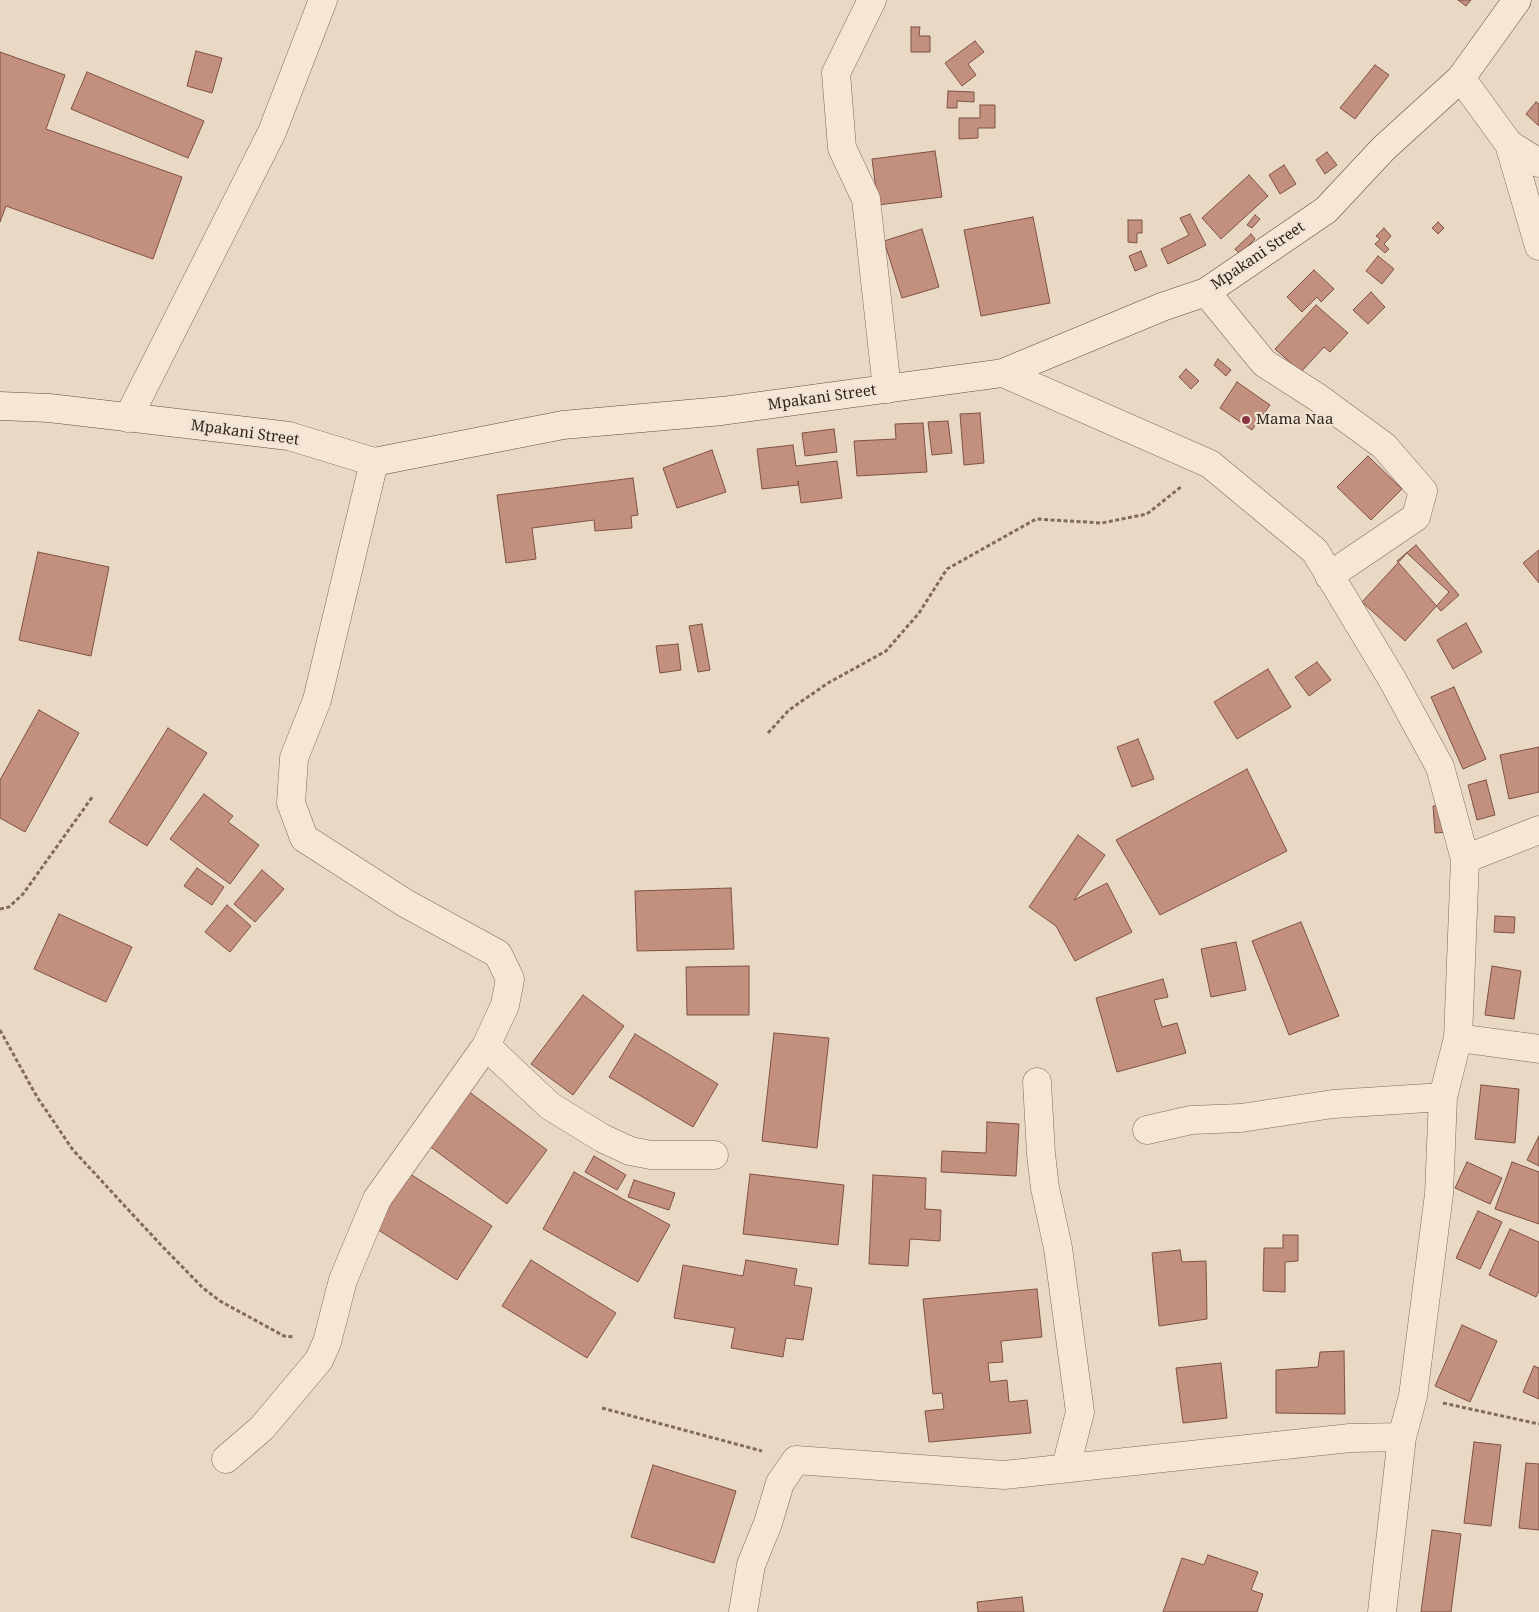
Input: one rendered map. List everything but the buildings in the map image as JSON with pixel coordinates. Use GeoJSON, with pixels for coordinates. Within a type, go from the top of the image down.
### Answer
{"type":"FeatureCollection","features":[{"type":"Feature","properties":{"kind":"street"},"geometry":{"type":"LineString","coordinates":[[128,418],[272,132],[323,0]]}},
{"type":"Feature","properties":{"kind":"street"},"geometry":{"type":"LineString","coordinates":[[872,0],[836,73],[842,148],[866,199],[887,388]]}},
{"type":"Feature","properties":{"kind":"street","name":"Mpakani Street"},"geometry":{"type":"LineString","coordinates":[[0,406],[49,408],[289,436],[374,462],[563,425],[722,411],[1003,373],[1162,307],[1206,292],[1326,210],[1384,148],[1461,78],[1517,0]]}},
{"type":"Feature","properties":{"kind":"street"},"geometry":{"type":"LineString","coordinates":[[1461,78],[1510,144],[1539,163]]}},
{"type":"Feature","properties":{"kind":"street"},"geometry":{"type":"LineString","coordinates":[[1510,144],[1539,246]]}},
{"type":"Feature","properties":{"kind":"street"},"geometry":{"type":"LineString","coordinates":[[1206,292],[1264,363],[1316,396],[1384,446],[1423,491],[1416,517],[1329,576]]}},
{"type":"Feature","properties":{"kind":"street"},"geometry":{"type":"LineString","coordinates":[[1003,373],[1210,464],[1314,551],[1392,679],[1440,767],[1464,859],[1458,1038],[1443,1097],[1439,1194],[1413,1396],[1402,1437],[1382,1612]]}},
{"type":"Feature","properties":{"kind":"street"},"geometry":{"type":"LineString","coordinates":[[226,1459],[268,1420],[318,1360],[326,1342],[343,1280],[377,1199],[486,1046],[505,1005],[510,979],[498,954],[405,903],[324,853],[304,838],[291,803],[294,758],[316,700],[374,462]]}},
{"type":"Feature","properties":{"kind":"street"},"geometry":{"type":"LineString","coordinates":[[1464,859],[1539,830]]}},
{"type":"Feature","properties":{"kind":"street"},"geometry":{"type":"LineString","coordinates":[[1458,1038],[1539,1049]]}},
{"type":"Feature","properties":{"kind":"street"},"geometry":{"type":"LineString","coordinates":[[486,1046],[550,1106],[602,1138],[630,1151],[651,1155],[714,1156]]}},
{"type":"Feature","properties":{"kind":"street"},"geometry":{"type":"LineString","coordinates":[[1037,1082],[1040,1154],[1058,1248],[1080,1412],[1066,1467]]}},
{"type":"Feature","properties":{"kind":"street"},"geometry":{"type":"LineString","coordinates":[[1146,1130],[1191,1120],[1241,1118],[1333,1104],[1443,1097]]}},
{"type":"Feature","properties":{"kind":"street"},"geometry":{"type":"LineString","coordinates":[[743,1612],[751,1565],[768,1523],[780,1483],[796,1460],[1004,1475],[1350,1438],[1402,1437]]}},
{"type":"Feature","properties":{"kind":"path"},"geometry":{"type":"LineString","coordinates":[[768,733],[789,710],[828,683],[886,651],[919,612],[947,569],[1036,519],[1102,523],[1147,514],[1210,464]]}},
{"type":"Feature","properties":{"kind":"path"},"geometry":{"type":"LineString","coordinates":[[0,909],[9,907],[23,894],[93,796]]}},
{"type":"Feature","properties":{"kind":"path"},"geometry":{"type":"LineString","coordinates":[[0,1030],[38,1097],[73,1150],[203,1288],[220,1300],[284,1336],[326,1342]]}},
{"type":"Feature","properties":{"kind":"path"},"geometry":{"type":"LineString","coordinates":[[1413,1396],[1539,1424]]}},
{"type":"Feature","properties":{"kind":"path"},"geometry":{"type":"LineString","coordinates":[[602,1408],[691,1434],[796,1460]]}},
{"type":"Feature","properties":{"kind":"place","name":"Mama Naa"},"geometry":{"type":"Point","coordinates":[1246,420]}}]}
